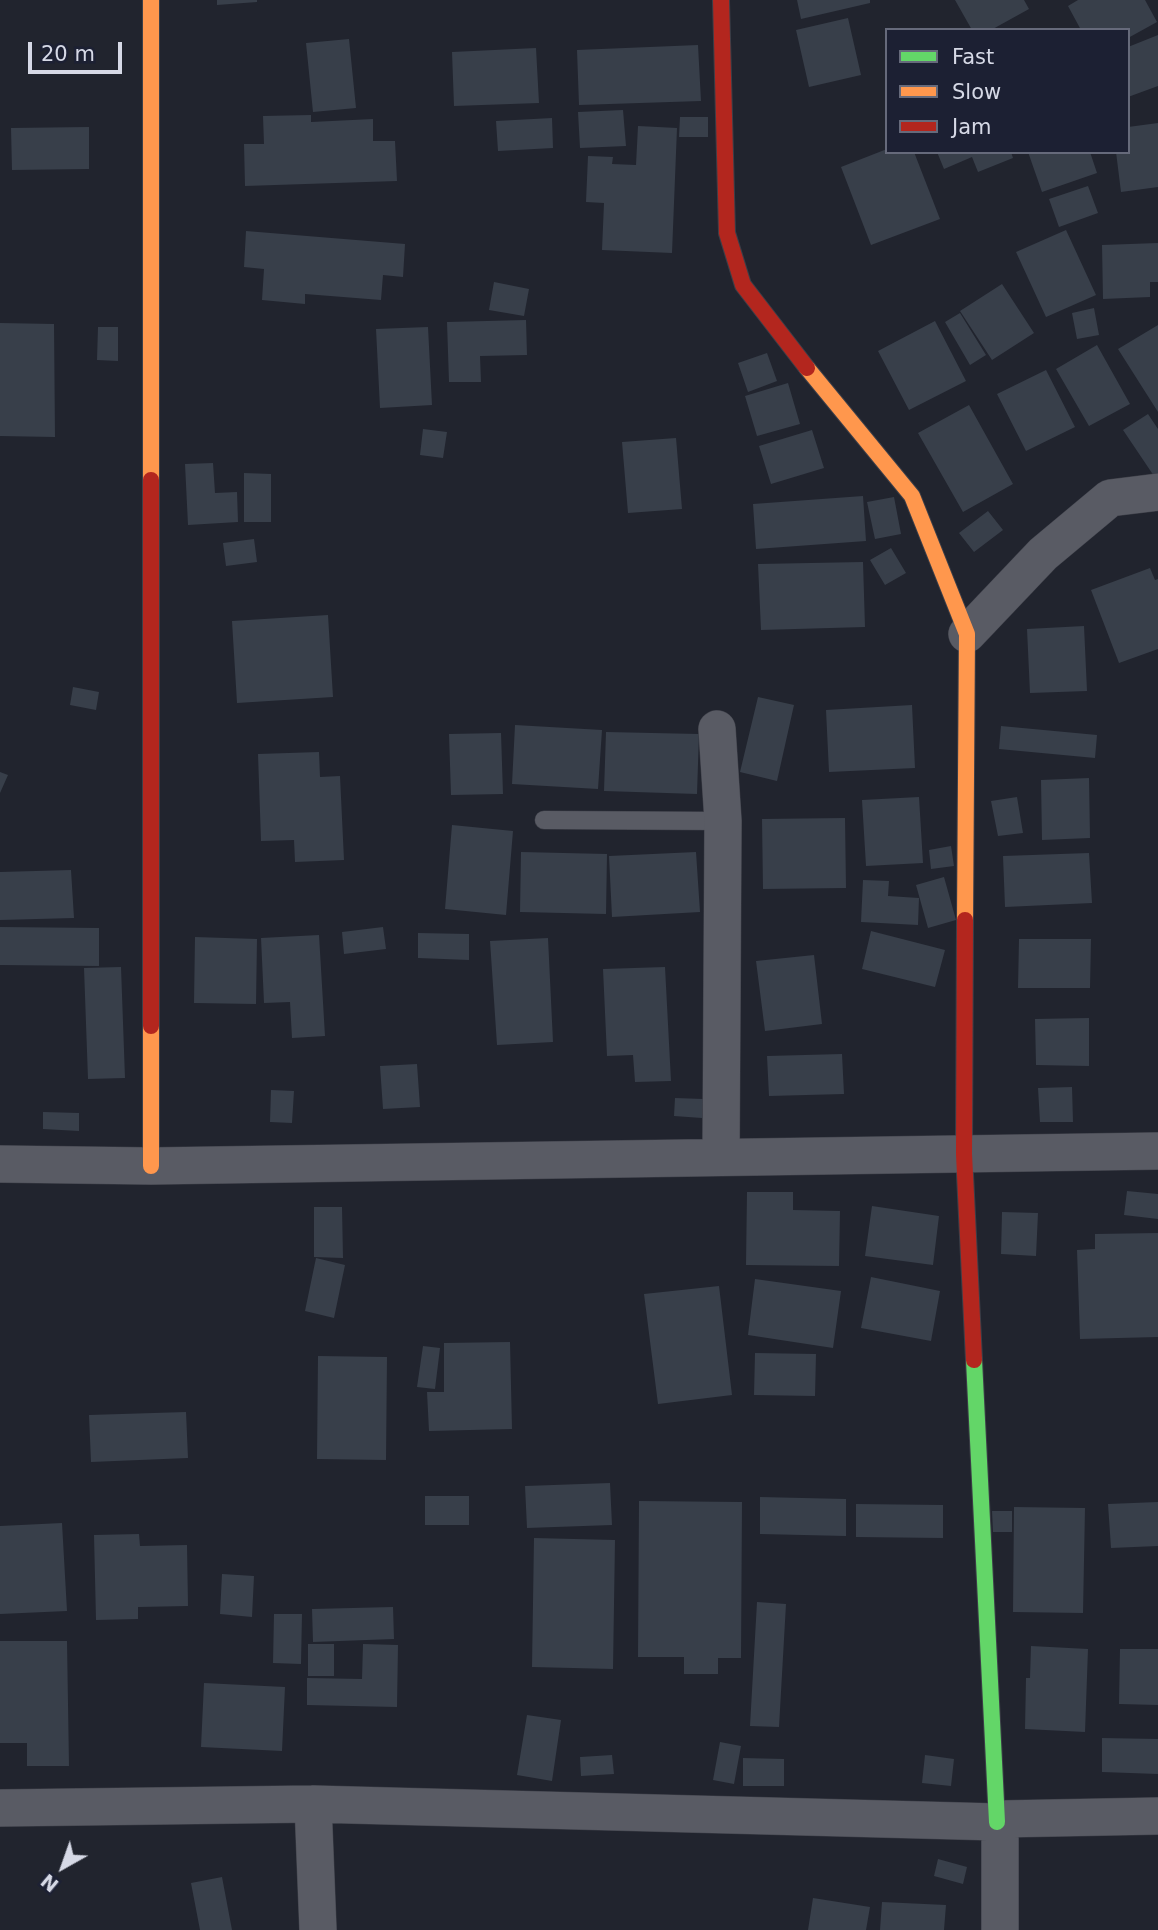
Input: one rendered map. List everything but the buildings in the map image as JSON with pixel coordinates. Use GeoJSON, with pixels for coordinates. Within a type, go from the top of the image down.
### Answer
{"type":"FeatureCollection","features":[{"type":"Feature","properties":{"kind":"street"},"geometry":{"type":"LineString","coordinates":[[151,0],[151,1166]]}},
{"type":"Feature","properties":{"kind":"street"},"geometry":{"type":"LineString","coordinates":[[721,0],[727,233],[743,285],[777,331],[912,496],[967,634],[964,1154],[999,1820],[1000,1930]]}},
{"type":"Feature","properties":{"kind":"street"},"geometry":{"type":"LineString","coordinates":[[967,634],[1043,554],[1110,498],[1158,492]]}},
{"type":"Feature","properties":{"kind":"street"},"geometry":{"type":"LineString","coordinates":[[717,729],[723,821],[721,1157]]}},
{"type":"Feature","properties":{"kind":"street"},"geometry":{"type":"LineString","coordinates":[[0,1164],[151,1166],[1158,1150]]}},
{"type":"Feature","properties":{"kind":"street"},"geometry":{"type":"LineString","coordinates":[[313,1804],[318,1930]]}},
{"type":"Feature","properties":{"kind":"street"},"geometry":{"type":"LineString","coordinates":[[0,1808],[313,1804],[999,1820],[1158,1816]]}},
{"type":"Feature","properties":{"kind":"lane"},"geometry":{"type":"LineString","coordinates":[[544,820],[723,821]]}},
{"type":"Feature","properties":{"kind":"traffic: fast"},"geometry":{"type":"LineString","coordinates":[[974,1360],[997,1822]]}},
{"type":"Feature","properties":{"kind":"traffic: slow"},"geometry":{"type":"LineString","coordinates":[[151,0],[151,480]]}},
{"type":"Feature","properties":{"kind":"traffic: slow"},"geometry":{"type":"LineString","coordinates":[[807,368],[912,496],[967,634],[965,920]]}},
{"type":"Feature","properties":{"kind":"traffic: slow"},"geometry":{"type":"LineString","coordinates":[[151,1026],[151,1166]]}},
{"type":"Feature","properties":{"kind":"traffic: jam"},"geometry":{"type":"LineString","coordinates":[[721,0],[727,233],[743,285],[807,368]]}},
{"type":"Feature","properties":{"kind":"traffic: jam"},"geometry":{"type":"LineString","coordinates":[[151,480],[151,1026]]}},
{"type":"Feature","properties":{"kind":"traffic: jam"},"geometry":{"type":"LineString","coordinates":[[965,920],[964,1154],[974,1360]]}}]}
